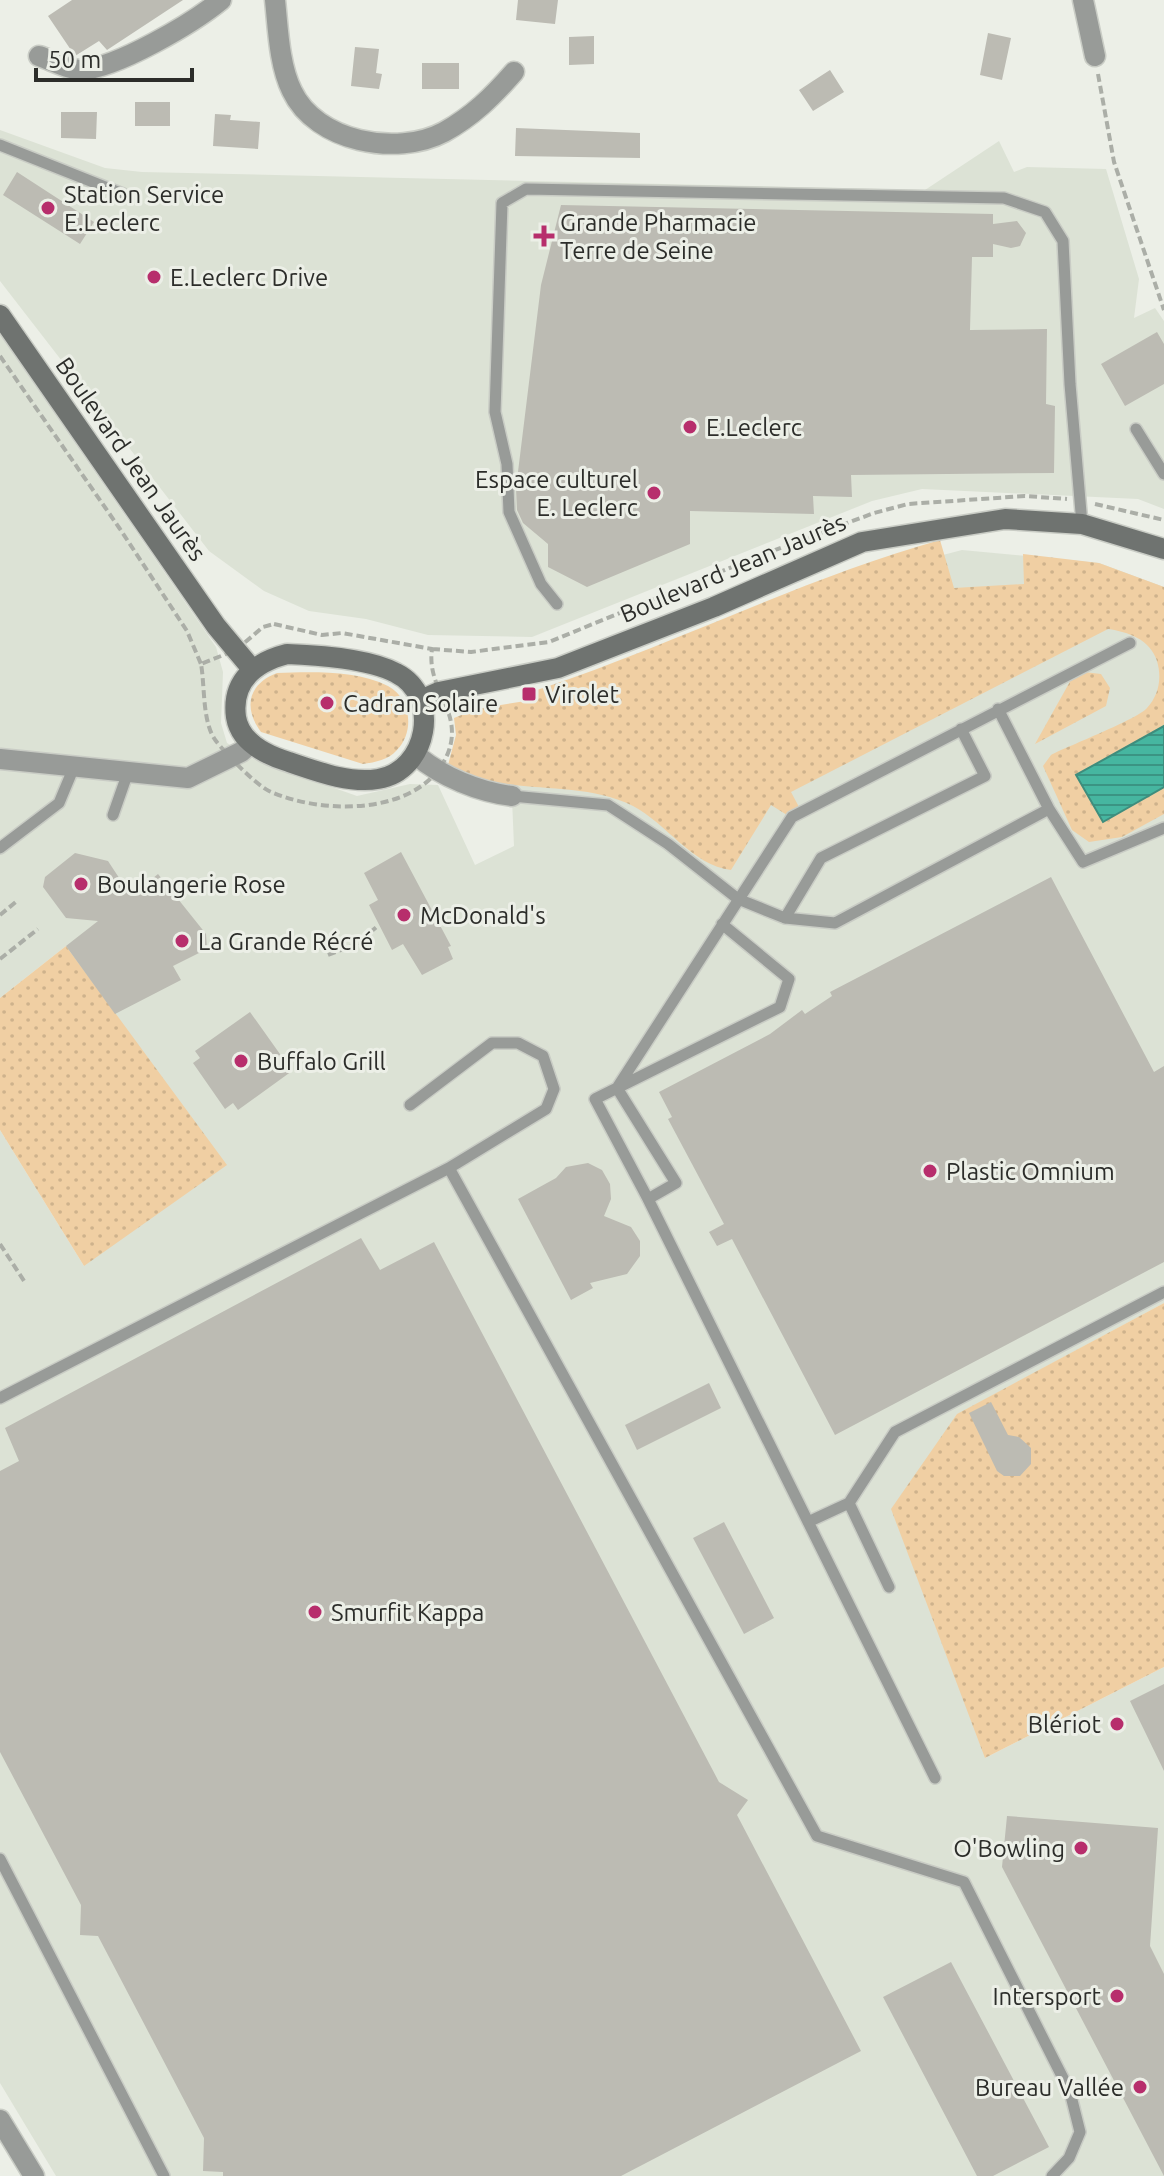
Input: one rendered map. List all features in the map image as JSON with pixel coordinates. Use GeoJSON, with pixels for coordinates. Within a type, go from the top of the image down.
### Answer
{"type":"FeatureCollection","features":[{"type":"Feature","properties":{"kind":"main road","name":"Boulevard Jean Jaurès"},"geometry":{"type":"LineString","coordinates":[[0,315],[216,626],[252,669]]}},
{"type":"Feature","properties":{"kind":"main road","name":"Boulevard Jean Jaurès"},"geometry":{"type":"LineString","coordinates":[[421,700],[439,692],[558,668],[714,607],[862,542],[1005,519],[1082,524],[1164,549]]}},
{"type":"Feature","properties":{"kind":"main road"},"geometry":{"type":"LineString","coordinates":[[287,654],[349,661],[394,672],[414,688],[421,700],[424,731],[416,755],[395,773],[361,781],[283,760],[251,743],[236,719],[236,698],[252,669],[262,661],[287,654]]}},
{"type":"Feature","properties":{"kind":"street"},"geometry":{"type":"LineString","coordinates":[[39,56],[80,70],[139,51],[202,15],[221,0]]}},
{"type":"Feature","properties":{"kind":"street"},"geometry":{"type":"LineString","coordinates":[[275,0],[292,91],[311,116],[336,133],[363,142],[407,141],[442,134],[485,105],[514,72]]}},
{"type":"Feature","properties":{"kind":"street"},"geometry":{"type":"LineString","coordinates":[[1083,0],[1095,56]]}},
{"type":"Feature","properties":{"kind":"street"},"geometry":{"type":"LineString","coordinates":[[0,759],[127,775],[188,778],[241,752],[251,743]]}},
{"type":"Feature","properties":{"kind":"street"},"geometry":{"type":"LineString","coordinates":[[416,755],[436,770],[488,793],[512,796]]}},
{"type":"Feature","properties":{"kind":"street"},"geometry":{"type":"LineString","coordinates":[[0,2120],[34,2176]]}},
{"type":"Feature","properties":{"kind":"lane"},"geometry":{"type":"LineString","coordinates":[[0,145],[123,194]]}},
{"type":"Feature","properties":{"kind":"lane"},"geometry":{"type":"LineString","coordinates":[[557,604],[541,584],[509,512],[507,464],[495,412],[502,203],[526,189],[1004,198],[1045,212],[1063,241],[1070,384],[1082,524]]}},
{"type":"Feature","properties":{"kind":"lane"},"geometry":{"type":"LineString","coordinates":[[1136,429],[1164,474]]}},
{"type":"Feature","properties":{"kind":"lane"},"geometry":{"type":"LineString","coordinates":[[617,1088],[792,817],[1130,643]]}},
{"type":"Feature","properties":{"kind":"lane"},"geometry":{"type":"LineString","coordinates":[[998,709],[1049,809],[1083,862],[1164,828]]}},
{"type":"Feature","properties":{"kind":"lane"},"geometry":{"type":"LineString","coordinates":[[785,918],[821,858],[985,776],[961,729]]}},
{"type":"Feature","properties":{"kind":"lane"},"geometry":{"type":"LineString","coordinates":[[0,848],[59,803],[74,767]]}},
{"type":"Feature","properties":{"kind":"lane"},"geometry":{"type":"LineString","coordinates":[[113,815],[127,775]]}},
{"type":"Feature","properties":{"kind":"lane"},"geometry":{"type":"LineString","coordinates":[[512,796],[608,805],[668,844],[738,899],[785,918],[835,923],[1049,809]]}},
{"type":"Feature","properties":{"kind":"lane"},"geometry":{"type":"LineString","coordinates":[[722,924],[789,979],[780,1007],[595,1099],[648,1199],[935,1778]]}},
{"type":"Feature","properties":{"kind":"lane"},"geometry":{"type":"LineString","coordinates":[[0,1398],[449,1168],[546,1109],[554,1089],[543,1056],[518,1043],[492,1043],[410,1105]]}},
{"type":"Feature","properties":{"kind":"lane"},"geometry":{"type":"LineString","coordinates":[[617,1088],[676,1183],[648,1199]]}},
{"type":"Feature","properties":{"kind":"lane"},"geometry":{"type":"LineString","coordinates":[[449,1168],[817,1836],[964,1882],[1070,2092],[1080,2132],[1069,2158],[1052,2176]]}},
{"type":"Feature","properties":{"kind":"lane"},"geometry":{"type":"LineString","coordinates":[[808,1522],[849,1503],[895,1432],[1164,1292]]}},
{"type":"Feature","properties":{"kind":"lane"},"geometry":{"type":"LineString","coordinates":[[849,1503],[889,1587]]}},
{"type":"Feature","properties":{"kind":"lane"},"geometry":{"type":"LineString","coordinates":[[0,1859],[164,2176]]}},
{"type":"Feature","properties":{"kind":"path"},"geometry":{"type":"LineString","coordinates":[[1095,56],[1114,162],[1164,310]]}},
{"type":"Feature","properties":{"kind":"path"},"geometry":{"type":"LineString","coordinates":[[0,356],[179,618],[201,664],[210,731],[216,741]]}},
{"type":"Feature","properties":{"kind":"path"},"geometry":{"type":"LineString","coordinates":[[254,634],[263,627],[285,625],[322,635],[342,633],[432,649],[430,671]]}},
{"type":"Feature","properties":{"kind":"path"},"geometry":{"type":"LineString","coordinates":[[201,664],[219,658]]}},
{"type":"Feature","properties":{"kind":"path"},"geometry":{"type":"LineString","coordinates":[[444,760],[452,737],[453,719],[449,711]]}},
{"type":"Feature","properties":{"kind":"path"},"geometry":{"type":"LineString","coordinates":[[248,773],[273,793],[331,806]]}},
{"type":"Feature","properties":{"kind":"path"},"geometry":{"type":"LineString","coordinates":[[0,915],[17,901]]}},
{"type":"Feature","properties":{"kind":"path"},"geometry":{"type":"LineString","coordinates":[[328,955],[356,944],[379,925]]}},
{"type":"Feature","properties":{"kind":"path"},"geometry":{"type":"LineString","coordinates":[[0,959],[38,929]]}},
{"type":"Feature","properties":{"kind":"path"},"geometry":{"type":"LineString","coordinates":[[0,1244],[26,1284]]}},
{"type":"Feature","properties":{"kind":"shaded area"},"geometry":{"type":"Polygon","coordinates":[[[0,130],[105,168],[142,172],[925,190],[999,141],[1014,172],[1027,167],[1106,169],[1139,279],[1134,318],[1155,308],[1164,321],[1164,509],[1138,499],[922,489],[872,501],[532,637],[428,635],[366,619],[309,611],[264,591],[209,551],[0,281],[0,130]]]}},
{"type":"Feature","properties":{"kind":"shaded area"},"geometry":{"type":"Polygon","coordinates":[[[0,335],[216,647],[223,672],[221,723],[227,743],[255,760],[357,796],[410,784],[438,785],[475,865],[514,846],[510,752],[878,572],[962,550],[1099,563],[1164,587],[1164,1303],[958,1414],[985,1758],[1164,1667],[1164,2176],[56,2176],[0,2083],[0,1130],[84,1266],[136,1044],[66,946],[0,998],[0,335]]]}},
{"type":"Feature","properties":{"kind":"shaded area"},"geometry":{"type":"Polygon","coordinates":[[[940,540],[954,588],[1024,584],[1023,554],[1099,563],[1164,587],[1164,814],[1122,837],[1089,842],[1072,830],[1043,766],[1051,755],[1140,713],[1154,698],[1159,674],[1154,653],[1137,638],[1108,629],[791,792],[799,807],[787,815],[771,805],[731,870],[704,861],[645,813],[611,797],[492,782],[448,765],[456,735],[454,718],[476,709],[538,699],[537,690],[838,574],[940,540]]]}},
{"type":"Feature","properties":{"kind":"shaded area"},"geometry":{"type":"Polygon","coordinates":[[[1084,672],[1101,674],[1110,688],[1106,706],[1035,744],[1072,678],[1084,672]]]}},
{"type":"Feature","properties":{"kind":"shaded area"},"geometry":{"type":"Polygon","coordinates":[[[277,673],[348,675],[388,686],[396,691],[406,707],[408,725],[403,743],[386,758],[363,764],[261,732],[252,714],[251,698],[260,683],[277,673]]]}},
{"type":"Feature","properties":{"kind":"shaded area"},"geometry":{"type":"Polygon","coordinates":[[[1164,726],[1164,787],[1103,822],[1076,775],[1164,726]]]}},
{"type":"Feature","properties":{"kind":"shaded area"},"geometry":{"type":"Polygon","coordinates":[[[66,946],[227,1165],[84,1266],[0,1130],[0,998],[66,946]]]}},
{"type":"Feature","properties":{"kind":"shaded area"},"geometry":{"type":"Polygon","coordinates":[[[1164,1303],[1164,1667],[985,1758],[891,1509],[957,1414],[1164,1303]]]}},
{"type":"Feature","properties":{"kind":"building"},"geometry":{"type":"Polygon","coordinates":[[[72,0],[183,0],[107,50],[99,41],[75,56],[48,16],[72,0]]]}},
{"type":"Feature","properties":{"kind":"building"},"geometry":{"type":"Polygon","coordinates":[[[518,0],[558,0],[555,24],[516,20],[518,0]]]}},
{"type":"Feature","properties":{"kind":"building"},"geometry":{"type":"Polygon","coordinates":[[[988,33],[1011,38],[1002,80],[980,75],[988,33]]]}},
{"type":"Feature","properties":{"kind":"building"},"geometry":{"type":"Polygon","coordinates":[[[594,36],[594,64],[569,65],[569,37],[594,36]]]}},
{"type":"Feature","properties":{"kind":"building"},"geometry":{"type":"Polygon","coordinates":[[[355,47],[379,49],[376,73],[382,74],[379,89],[351,86],[355,47]]]}},
{"type":"Feature","properties":{"kind":"building"},"geometry":{"type":"Polygon","coordinates":[[[422,63],[459,63],[459,89],[422,89],[422,63]]]}},
{"type":"Feature","properties":{"kind":"building"},"geometry":{"type":"Polygon","coordinates":[[[830,70],[844,92],[813,111],[799,90],[830,70]]]}},
{"type":"Feature","properties":{"kind":"building"},"geometry":{"type":"Polygon","coordinates":[[[135,102],[170,102],[170,126],[135,126],[135,102]]]}},
{"type":"Feature","properties":{"kind":"building"},"geometry":{"type":"Polygon","coordinates":[[[61,112],[97,112],[96,139],[61,138],[61,112]]]}},
{"type":"Feature","properties":{"kind":"building"},"geometry":{"type":"Polygon","coordinates":[[[215,114],[231,115],[230,120],[260,122],[258,149],[213,146],[215,114]]]}},
{"type":"Feature","properties":{"kind":"building"},"geometry":{"type":"Polygon","coordinates":[[[516,128],[640,133],[640,158],[515,156],[516,128]]]}},
{"type":"Feature","properties":{"kind":"building","name":"Station Service E.Leclerc"},"geometry":{"type":"Polygon","coordinates":[[[17,172],[94,222],[80,244],[3,195],[17,172]]]}},
{"type":"Feature","properties":{"kind":"building"},"geometry":{"type":"Polygon","coordinates":[[[561,205],[993,214],[993,224],[1017,221],[1026,233],[1020,246],[1011,248],[993,244],[993,257],[972,257],[970,330],[1047,329],[1046,404],[1055,406],[1054,473],[851,475],[852,497],[813,496],[814,514],[690,511],[690,544],[587,587],[548,567],[548,544],[523,523],[517,510],[516,488],[541,285],[561,205]]]}},
{"type":"Feature","properties":{"kind":"building"},"geometry":{"type":"Polygon","coordinates":[[[1157,332],[1164,344],[1164,384],[1125,406],[1101,364],[1157,332]]]}},
{"type":"Feature","properties":{"kind":"building","name":"McDonald's"},"geometry":{"type":"Polygon","coordinates":[[[401,852],[451,946],[448,947],[453,959],[422,975],[403,944],[392,950],[369,905],[378,900],[364,873],[401,852]]]}},
{"type":"Feature","properties":{"kind":"building"},"geometry":{"type":"Polygon","coordinates":[[[75,853],[108,861],[131,896],[158,874],[206,934],[207,949],[173,966],[181,980],[115,1014],[66,946],[98,921],[66,918],[43,887],[45,877],[75,853]]]}},
{"type":"Feature","properties":{"kind":"building","name":"Plastic Omnium"},"geometry":{"type":"Polygon","coordinates":[[[1051,877],[1154,1072],[1164,1066],[1164,1262],[835,1435],[732,1239],[717,1246],[709,1232],[724,1224],[668,1119],[672,1117],[659,1092],[770,1034],[802,1010],[805,1014],[832,996],[830,992],[1051,877]]]}},
{"type":"Feature","properties":{"kind":"building","name":"Buffalo Grill"},"geometry":{"type":"Polygon","coordinates":[[[250,1012],[292,1071],[238,1110],[233,1103],[225,1109],[193,1063],[200,1058],[195,1051],[250,1012]]]}},
{"type":"Feature","properties":{"kind":"building"},"geometry":{"type":"Polygon","coordinates":[[[588,1163],[602,1170],[610,1184],[611,1199],[604,1216],[631,1227],[640,1241],[640,1256],[627,1274],[590,1283],[593,1288],[571,1300],[518,1199],[556,1178],[566,1167],[588,1163]]]}},
{"type":"Feature","properties":{"kind":"building","name":"Smurfit Kappa"},"geometry":{"type":"Polygon","coordinates":[[[361,1238],[380,1270],[434,1242],[719,1782],[748,1800],[737,1815],[861,2051],[621,2176],[223,2176],[223,2172],[203,2171],[204,2138],[98,1936],[80,1935],[81,1905],[0,1752],[0,1471],[19,1461],[5,1428],[361,1238]]]}},
{"type":"Feature","properties":{"kind":"building"},"geometry":{"type":"Polygon","coordinates":[[[709,1383],[721,1408],[637,1450],[625,1425],[709,1383]]]}},
{"type":"Feature","properties":{"kind":"building"},"geometry":{"type":"Polygon","coordinates":[[[991,1402],[1008,1435],[1019,1437],[1031,1448],[1031,1464],[1020,1476],[1004,1476],[997,1471],[969,1413],[991,1402]]]}},
{"type":"Feature","properties":{"kind":"building"},"geometry":{"type":"Polygon","coordinates":[[[724,1522],[774,1618],[744,1634],[693,1538],[724,1522]]]}},
{"type":"Feature","properties":{"kind":"building"},"geometry":{"type":"Polygon","coordinates":[[[1164,1684],[1164,1771],[1130,1701],[1164,1684]]]}},
{"type":"Feature","properties":{"kind":"building"},"geometry":{"type":"Polygon","coordinates":[[[1007,1816],[1158,1828],[1150,1946],[1164,1974],[1164,2176],[1002,1867],[1007,1816]]]}},
{"type":"Feature","properties":{"kind":"building"},"geometry":{"type":"Polygon","coordinates":[[[951,1962],[1049,2147],[993,2176],[977,2176],[883,1997],[951,1962]]]}},
{"type":"Feature","properties":{"kind":"place","name":"Station Service E.Leclerc"},"geometry":{"type":"Point","coordinates":[48,208]}},
{"type":"Feature","properties":{"kind":"place","name":"Grande Pharmacie Terre de Seine"},"geometry":{"type":"Point","coordinates":[544,236]}},
{"type":"Feature","properties":{"kind":"place","name":"E.Leclerc Drive"},"geometry":{"type":"Point","coordinates":[154,277]}},
{"type":"Feature","properties":{"kind":"place","name":"E.Leclerc"},"geometry":{"type":"Point","coordinates":[690,427]}},
{"type":"Feature","properties":{"kind":"place","name":"Espace culturel E. Leclerc"},"geometry":{"type":"Point","coordinates":[654,493]}},
{"type":"Feature","properties":{"kind":"place","name":"Virolet"},"geometry":{"type":"Point","coordinates":[529,694]}},
{"type":"Feature","properties":{"kind":"place","name":"Cadran Solaire"},"geometry":{"type":"Point","coordinates":[327,703]}},
{"type":"Feature","properties":{"kind":"place","name":"Boulangerie Rose"},"geometry":{"type":"Point","coordinates":[81,884]}},
{"type":"Feature","properties":{"kind":"place","name":"McDonald's"},"geometry":{"type":"Point","coordinates":[404,915]}},
{"type":"Feature","properties":{"kind":"place","name":"La Grande Récré"},"geometry":{"type":"Point","coordinates":[182,941]}},
{"type":"Feature","properties":{"kind":"place","name":"Buffalo Grill"},"geometry":{"type":"Point","coordinates":[241,1061]}},
{"type":"Feature","properties":{"kind":"place","name":"Plastic Omnium"},"geometry":{"type":"Point","coordinates":[930,1171]}},
{"type":"Feature","properties":{"kind":"place","name":"Smurfit Kappa"},"geometry":{"type":"Point","coordinates":[315,1612]}},
{"type":"Feature","properties":{"kind":"place","name":"Blériot"},"geometry":{"type":"Point","coordinates":[1117,1724]}},
{"type":"Feature","properties":{"kind":"place","name":"O'Bowling"},"geometry":{"type":"Point","coordinates":[1081,1848]}},
{"type":"Feature","properties":{"kind":"place","name":"Intersport"},"geometry":{"type":"Point","coordinates":[1117,1996]}},
{"type":"Feature","properties":{"kind":"place","name":"Bureau Vallée"},"geometry":{"type":"Point","coordinates":[1140,2087]}}]}
